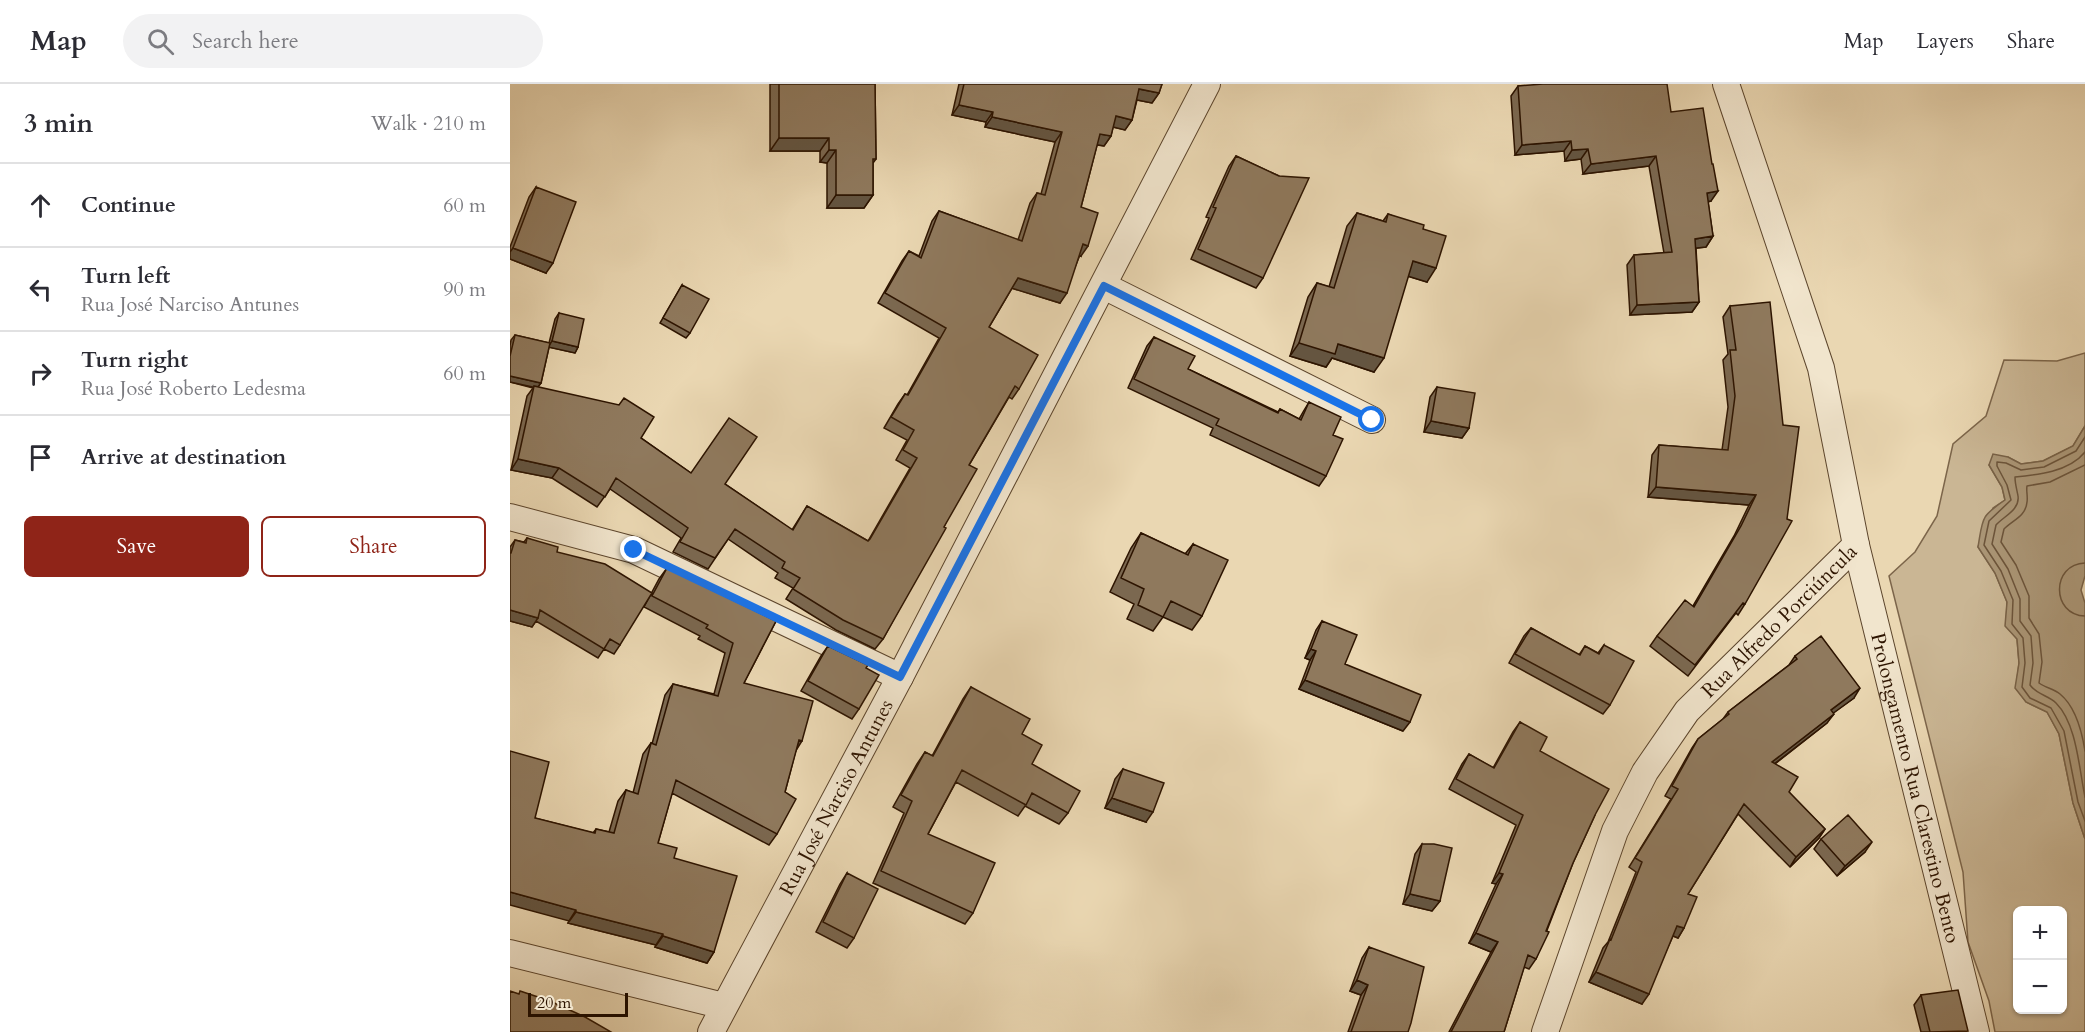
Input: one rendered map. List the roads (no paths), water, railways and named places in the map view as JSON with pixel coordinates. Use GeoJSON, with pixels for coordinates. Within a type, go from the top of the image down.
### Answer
{"type":"FeatureCollection","features":[{"type":"Feature","properties":{"kind":"street","name":"Rua José Narciso Antunes"},"geometry":{"type":"LineString","coordinates":[[711,1032],[900,677],[1207,84]]}},
{"type":"Feature","properties":{"kind":"street","name":"Rua Alfredo Porciúncula"},"geometry":{"type":"LineString","coordinates":[[1545,1032],[1615,831],[1645,772],[1687,711],[1856,545],[1821,369],[1726,84]]}},
{"type":"Feature","properties":{"kind":"street"},"geometry":{"type":"LineString","coordinates":[[1104,286],[1372,420]]}},
{"type":"Feature","properties":{"kind":"street"},"geometry":{"type":"LineString","coordinates":[[510,517],[634,550],[900,677]]}},
{"type":"Feature","properties":{"kind":"street","name":"Prolongamento Rua Clarestino Bento"},"geometry":{"type":"LineString","coordinates":[[1856,545],[1976,1032]]}},
{"type":"Feature","properties":{"kind":"street"},"geometry":{"type":"LineString","coordinates":[[510,953],[724,1006]]}},
{"type":"Feature","properties":{"kind":"water"},"geometry":{"type":"Polygon","coordinates":[[[2085,426],[2085,576],[2081,590],[2085,603],[2085,839],[2073,803],[2059,734],[2047,712],[2026,702],[2015,688],[2019,663],[2017,639],[2005,626],[2007,602],[1995,573],[1978,547],[1984,519],[1991,510],[2005,500],[2002,487],[1989,465],[1993,454],[2008,457],[2021,464],[2043,461],[2073,446],[2085,426]]]}}]}
